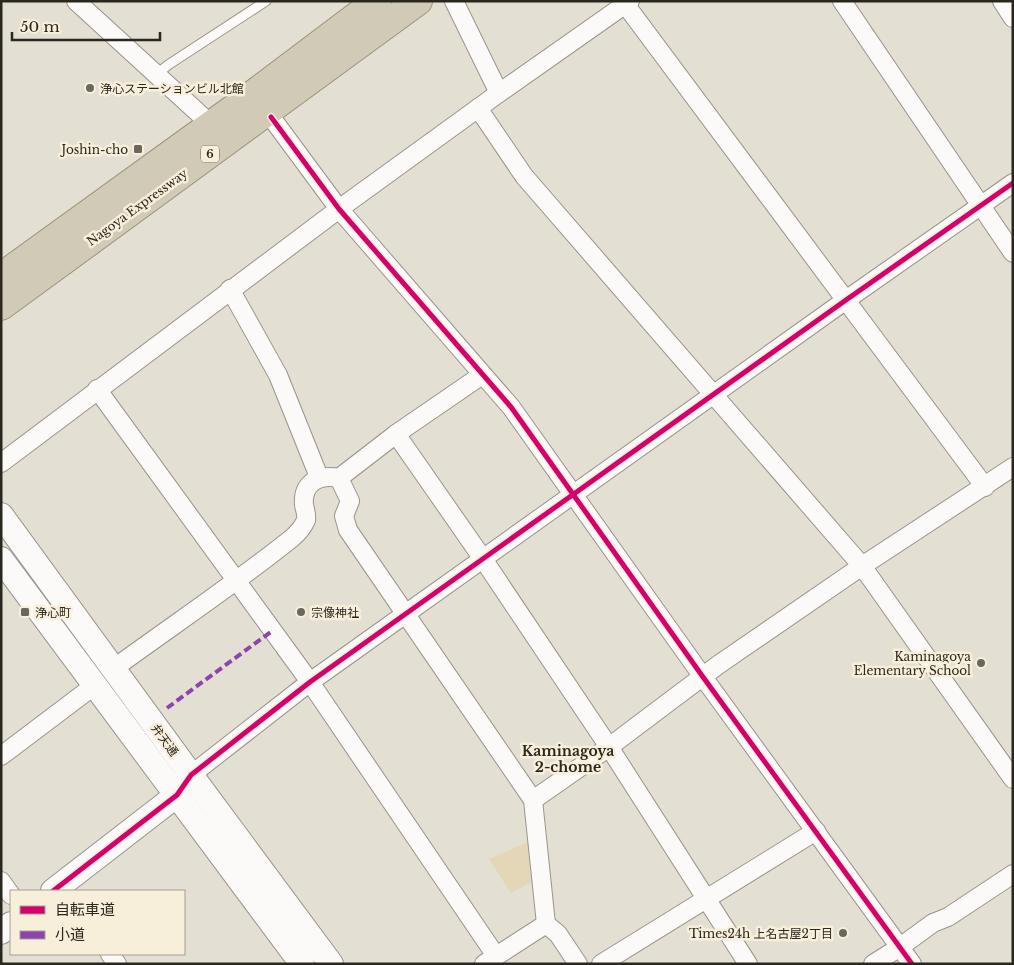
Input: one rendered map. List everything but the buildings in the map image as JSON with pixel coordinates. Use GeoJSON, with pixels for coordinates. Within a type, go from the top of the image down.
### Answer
{"type":"FeatureCollection","features":[{"type":"Feature","properties":{"kind":"highway","name":"Nagoya Expressway"},"geometry":{"type":"LineString","coordinates":[[1,277],[235,108],[377,1]]}},
{"type":"Feature","properties":{"kind":"highway","name":"Nagoya Expressway"},"geometry":{"type":"LineString","coordinates":[[1,306],[418,1]]}},
{"type":"Feature","properties":{"kind":"street"},"geometry":{"type":"LineString","coordinates":[[454,1],[499,93]]}},
{"type":"Feature","properties":{"kind":"street"},"geometry":{"type":"LineString","coordinates":[[842,1],[1013,252]]}},
{"type":"Feature","properties":{"kind":"street"},"geometry":{"type":"LineString","coordinates":[[1002,1],[1013,18]]}},
{"type":"Feature","properties":{"kind":"street"},"geometry":{"type":"LineString","coordinates":[[81,3],[205,119]]}},
{"type":"Feature","properties":{"kind":"street"},"geometry":{"type":"LineString","coordinates":[[1,463],[230,289],[339,209],[499,93],[628,3],[985,486]]}},
{"type":"Feature","properties":{"kind":"street"},"geometry":{"type":"LineString","coordinates":[[478,108],[524,176],[862,566],[1013,779]]}},
{"type":"Feature","properties":{"kind":"street"},"geometry":{"type":"LineString","coordinates":[[271,117],[339,209],[511,407],[703,677],[912,964]]}},
{"type":"Feature","properties":{"kind":"street"},"geometry":{"type":"LineString","coordinates":[[59,890],[177,795],[191,775],[310,682],[1013,183]]}},
{"type":"Feature","properties":{"kind":"street"},"geometry":{"type":"LineString","coordinates":[[230,289],[278,375],[319,477]]}},
{"type":"Feature","properties":{"kind":"street"},"geometry":{"type":"LineString","coordinates":[[339,478],[396,434],[482,375]]}},
{"type":"Feature","properties":{"kind":"street"},"geometry":{"type":"LineString","coordinates":[[97,389],[310,682],[490,960],[546,924]]}},
{"type":"Feature","properties":{"kind":"street"},"geometry":{"type":"LineString","coordinates":[[396,434],[483,558],[609,747],[748,964]]}},
{"type":"Feature","properties":{"kind":"street"},"geometry":{"type":"LineString","coordinates":[[533,800],[609,747],[718,665],[862,566],[1013,467]]}},
{"type":"Feature","properties":{"kind":"street"},"geometry":{"type":"LineString","coordinates":[[113,669],[236,581],[298,533],[307,518],[304,502],[307,487],[319,477],[330,476],[339,478]]}},
{"type":"Feature","properties":{"kind":"street"},"geometry":{"type":"LineString","coordinates":[[339,478],[350,501],[344,516],[348,530],[533,800],[546,924],[558,934],[578,964]]}},
{"type":"Feature","properties":{"kind":"street","name":"弁天通"},"geometry":{"type":"LineString","coordinates":[[1,515],[331,964]]}},
{"type":"Feature","properties":{"kind":"street","name":"弁天通"},"geometry":{"type":"LineString","coordinates":[[1,559],[302,964]]}},
{"type":"Feature","properties":{"kind":"street"},"geometry":{"type":"LineString","coordinates":[[1,756],[95,686]]}},
{"type":"Feature","properties":{"kind":"street"},"geometry":{"type":"LineString","coordinates":[[601,964],[816,832]]}},
{"type":"Feature","properties":{"kind":"street"},"geometry":{"type":"LineString","coordinates":[[873,964],[933,923],[948,917],[1013,874]]}},
{"type":"Feature","properties":{"kind":"street"},"geometry":{"type":"LineString","coordinates":[[1,881],[10,894]]}},
{"type":"Feature","properties":{"kind":"lane"},"geometry":{"type":"LineString","coordinates":[[157,74],[266,1]]}},
{"type":"Feature","properties":{"kind":"shaded area"},"geometry":{"type":"Polygon","coordinates":[[[528,842],[534,881],[511,893],[489,859],[528,842]]]}},
{"type":"Feature","properties":{"kind":"marked path"},"geometry":{"type":"LineString","coordinates":[[167,708],[272,631]]}},
{"type":"Feature","properties":{"kind":"cycle path"},"geometry":{"type":"LineString","coordinates":[[271,117],[339,209],[511,407],[703,677],[912,964]]}},
{"type":"Feature","properties":{"kind":"cycle path"},"geometry":{"type":"LineString","coordinates":[[54,890],[177,795],[191,775],[310,682],[1013,183]]}},
{"type":"Feature","properties":{"kind":"place","name":"浄心ステーションビル北館"},"geometry":{"type":"Point","coordinates":[90,88]}},
{"type":"Feature","properties":{"kind":"place","name":"Joshin-cho"},"geometry":{"type":"Point","coordinates":[138,149]}},
{"type":"Feature","properties":{"kind":"place","name":"浄心町"},"geometry":{"type":"Point","coordinates":[25,612]}},
{"type":"Feature","properties":{"kind":"place","name":"宗像神社"},"geometry":{"type":"Point","coordinates":[301,612]}},
{"type":"Feature","properties":{"kind":"place","name":"Kaminagoya Elementary School"},"geometry":{"type":"Point","coordinates":[981,663]}},
{"type":"Feature","properties":{"kind":"place","name":"Times24h 上名古屋2丁目"},"geometry":{"type":"Point","coordinates":[843,933]}},
{"type":"Feature","properties":{"kind":"district","name":"Kaminagoya 2-chome"},"geometry":{"type":"Point","coordinates":[568,760]}}]}
